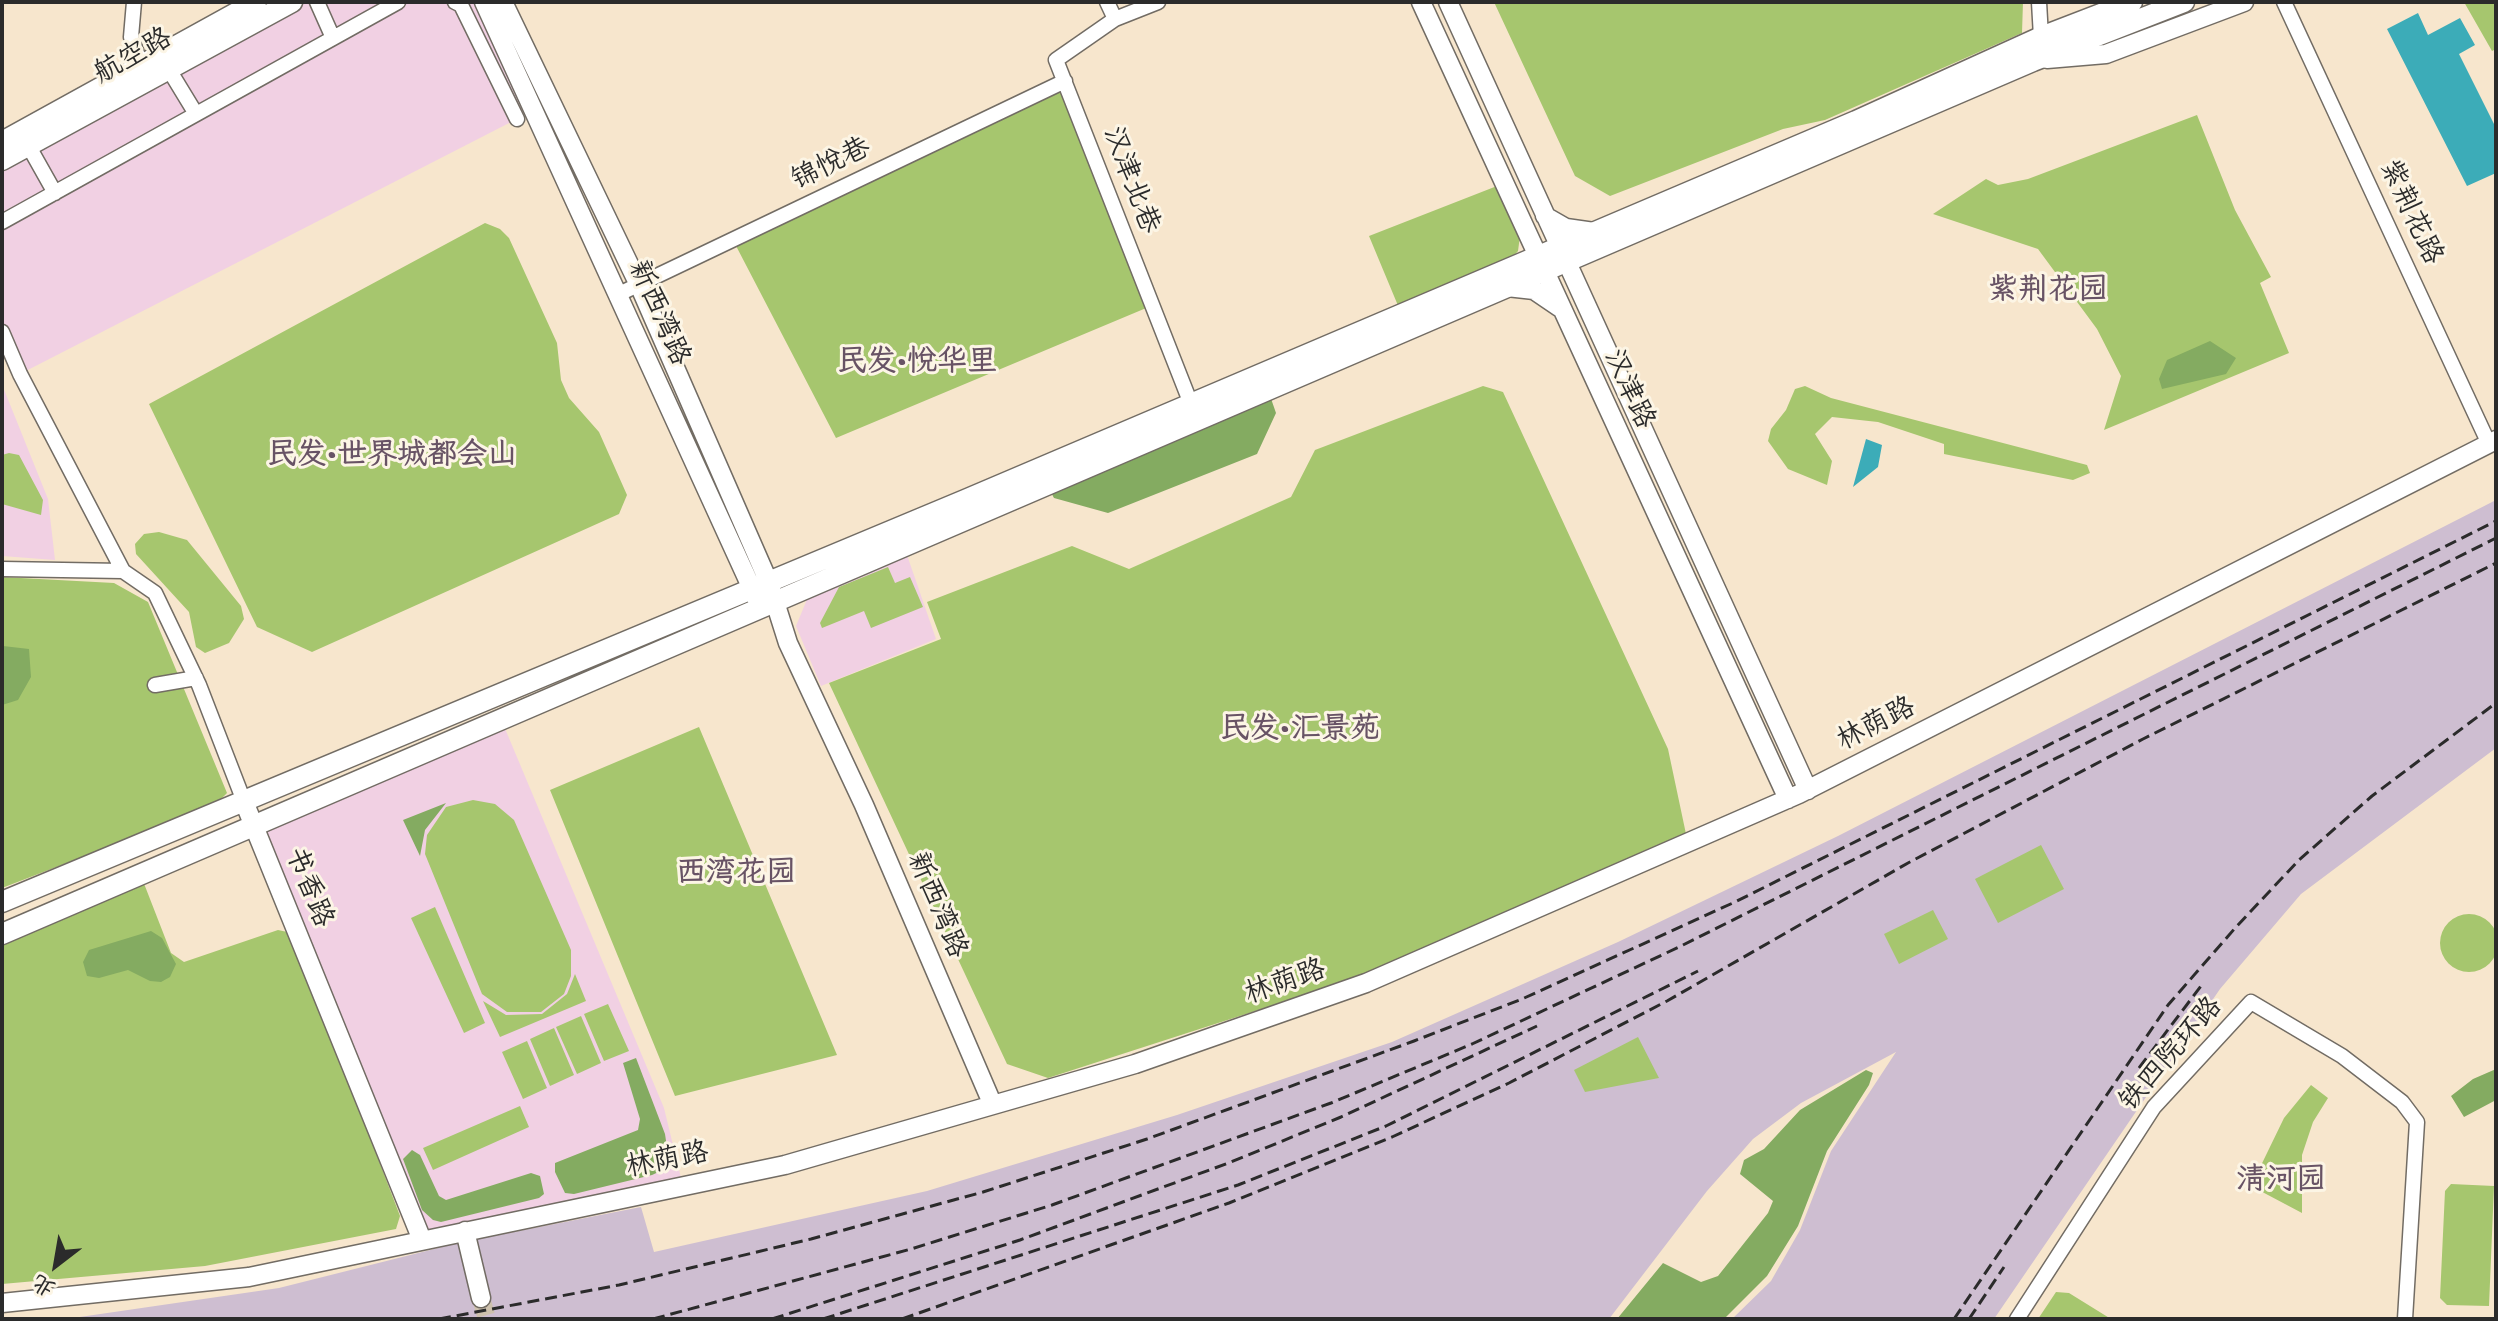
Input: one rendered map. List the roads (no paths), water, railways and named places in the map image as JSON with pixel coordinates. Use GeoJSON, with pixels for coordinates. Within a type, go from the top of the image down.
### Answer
{"type":"FeatureCollection","features":[{"type":"Feature","properties":{"kind":"main road","name":"航空路"},"geometry":{"type":"LineString","coordinates":[[2,142],[256,2]]}},
{"type":"Feature","properties":{"kind":"main road","name":"航空路"},"geometry":{"type":"LineString","coordinates":[[2,160],[292,2]]}},
{"type":"Feature","properties":{"kind":"main road"},"geometry":{"type":"LineString","coordinates":[[1596,240],[2041,37],[2132,2]]}},
{"type":"Feature","properties":{"kind":"main road"},"geometry":{"type":"LineString","coordinates":[[2,902],[765,595],[1596,240],[2184,2]]}},
{"type":"Feature","properties":{"kind":"main road"},"geometry":{"type":"LineString","coordinates":[[2,934],[254,826],[1191,404],[1508,278]]}},
{"type":"Feature","properties":{"kind":"street"},"geometry":{"type":"LineString","coordinates":[[134,2],[131,37],[142,67]]}},
{"type":"Feature","properties":{"kind":"street"},"geometry":{"type":"LineString","coordinates":[[317,2],[333,38]]}},
{"type":"Feature","properties":{"kind":"street"},"geometry":{"type":"LineString","coordinates":[[2,222],[398,2]]}},
{"type":"Feature","properties":{"kind":"street"},"geometry":{"type":"LineString","coordinates":[[455,2],[461,5],[517,119]]}},
{"type":"Feature","properties":{"kind":"street","name":"新西湾路"},"geometry":{"type":"LineString","coordinates":[[484,2],[619,294],[864,805],[992,1103]]}},
{"type":"Feature","properties":{"kind":"street","name":"新西湾路"},"geometry":{"type":"LineString","coordinates":[[503,2],[639,285],[765,595]]}},
{"type":"Feature","properties":{"kind":"street"},"geometry":{"type":"LineString","coordinates":[[1107,2],[1115,19]]}},
{"type":"Feature","properties":{"kind":"street"},"geometry":{"type":"LineString","coordinates":[[1065,81],[1056,60],[1115,19],[1158,2]]}},
{"type":"Feature","properties":{"kind":"street","name":"汉津路"},"geometry":{"type":"LineString","coordinates":[[1421,2],[1788,799]]}},
{"type":"Feature","properties":{"kind":"street","name":"汉津路"},"geometry":{"type":"LineString","coordinates":[[1448,2],[1808,790]]}},
{"type":"Feature","properties":{"kind":"street"},"geometry":{"type":"LineString","coordinates":[[2039,2],[2041,37],[2101,2]]}},
{"type":"Feature","properties":{"kind":"street"},"geometry":{"type":"LineString","coordinates":[[2033,61],[2106,54],[2244,2]]}},
{"type":"Feature","properties":{"kind":"street","name":"紫荆花路"},"geometry":{"type":"LineString","coordinates":[[2284,2],[2493,442]]}},
{"type":"Feature","properties":{"kind":"street"},"geometry":{"type":"LineString","coordinates":[[168,68],[196,114]]}},
{"type":"Feature","properties":{"kind":"street","name":"锦悦巷"},"geometry":{"type":"LineString","coordinates":[[619,294],[1065,81]]}},
{"type":"Feature","properties":{"kind":"street","name":"汉津北巷"},"geometry":{"type":"LineString","coordinates":[[1065,81],[1191,404]]}},
{"type":"Feature","properties":{"kind":"street"},"geometry":{"type":"LineString","coordinates":[[28,145],[55,193]]}},
{"type":"Feature","properties":{"kind":"street"},"geometry":{"type":"LineString","coordinates":[[1545,216],[1596,240],[1582,270],[1581,295]]}},
{"type":"Feature","properties":{"kind":"street"},"geometry":{"type":"LineString","coordinates":[[1525,229],[1521,253],[1508,278],[1561,308]]}},
{"type":"Feature","properties":{"kind":"street","name":"书香路"},"geometry":{"type":"LineString","coordinates":[[2,332],[20,374],[123,571],[155,593],[196,678],[422,1240]]}},
{"type":"Feature","properties":{"kind":"street","name":"林荫路"},"geometry":{"type":"LineString","coordinates":[[2,1303],[249,1277],[785,1165],[1135,1064],[1366,983],[1808,790],[2493,442]]}},
{"type":"Feature","properties":{"kind":"street"},"geometry":{"type":"LineString","coordinates":[[2,569],[123,571]]}},
{"type":"Feature","properties":{"kind":"street"},"geometry":{"type":"LineString","coordinates":[[155,685],[196,678]]}},
{"type":"Feature","properties":{"kind":"street","name":"铁四院环路"},"geometry":{"type":"LineString","coordinates":[[2017,1319],[2154,1107],[2251,1002],[2342,1056],[2402,1102],[2417,1122],[2405,1319]]}},
{"type":"Feature","properties":{"kind":"street"},"geometry":{"type":"LineString","coordinates":[[465,1231],[481,1298]]}},
{"type":"Feature","properties":{"kind":"water"},"geometry":{"type":"Polygon","coordinates":[[[2418,13],[2428,35],[2460,18],[2475,45],[2459,54],[2496,128],[2496,173],[2467,186],[2387,29],[2418,13]]]}},
{"type":"Feature","properties":{"kind":"water"},"geometry":{"type":"Polygon","coordinates":[[[1866,439],[1882,445],[1878,467],[1853,487],[1866,439]]]}},
{"type":"Feature","properties":{"kind":"tunnel"},"geometry":{"type":"LineString","coordinates":[[481,1298],[487,1319]]}},
{"type":"Feature","properties":{"kind":"railway"},"geometry":{"type":"LineString","coordinates":[[439,1319],[619,1285],[811,1239],[983,1192],[1147,1139],[1414,1041],[1522,999],[1735,902],[2496,521]]}},
{"type":"Feature","properties":{"kind":"railway"},"geometry":{"type":"LineString","coordinates":[[653,1319],[911,1249],[1052,1205],[1331,1103],[1472,1044],[1679,947],[2496,538]]}},
{"type":"Feature","properties":{"kind":"railway"},"geometry":{"type":"LineString","coordinates":[[902,1319],[1229,1203],[1392,1137],[1509,1083],[1667,1001],[1908,863],[2143,739],[2496,563]]}},
{"type":"Feature","properties":{"kind":"railway"},"geometry":{"type":"LineString","coordinates":[[1954,1319],[2168,1005],[2236,927],[2299,860],[2372,796],[2496,703]]}},
{"type":"Feature","properties":{"kind":"railway"},"geometry":{"type":"LineString","coordinates":[[823,1319],[1238,1185],[1386,1126],[1698,971]]}},
{"type":"Feature","properties":{"kind":"railway"},"geometry":{"type":"LineString","coordinates":[[2139,1068],[2204,982]]}},
{"type":"Feature","properties":{"kind":"railway"},"geometry":{"type":"LineString","coordinates":[[772,1319],[1020,1240],[1231,1162],[1341,1117],[1537,1026]]}},
{"type":"Feature","properties":{"kind":"railway"},"geometry":{"type":"LineString","coordinates":[[1969,1319],[2004,1267]]}},
{"type":"Feature","properties":{"kind":"district","name":"紫荆花园"},"geometry":{"type":"Point","coordinates":[2048,290]}},
{"type":"Feature","properties":{"kind":"district","name":"民发·悦华里"},"geometry":{"type":"Point","coordinates":[917,362]}},
{"type":"Feature","properties":{"kind":"district","name":"民发·世界城都会山"},"geometry":{"type":"Point","coordinates":[392,455]}},
{"type":"Feature","properties":{"kind":"district","name":"民发·汇景苑"},"geometry":{"type":"Point","coordinates":[1300,729]}},
{"type":"Feature","properties":{"kind":"district","name":"西湾花园"},"geometry":{"type":"Point","coordinates":[736,873]}},
{"type":"Feature","properties":{"kind":"district","name":"清河园"},"geometry":{"type":"Point","coordinates":[2281,1180]}}]}
